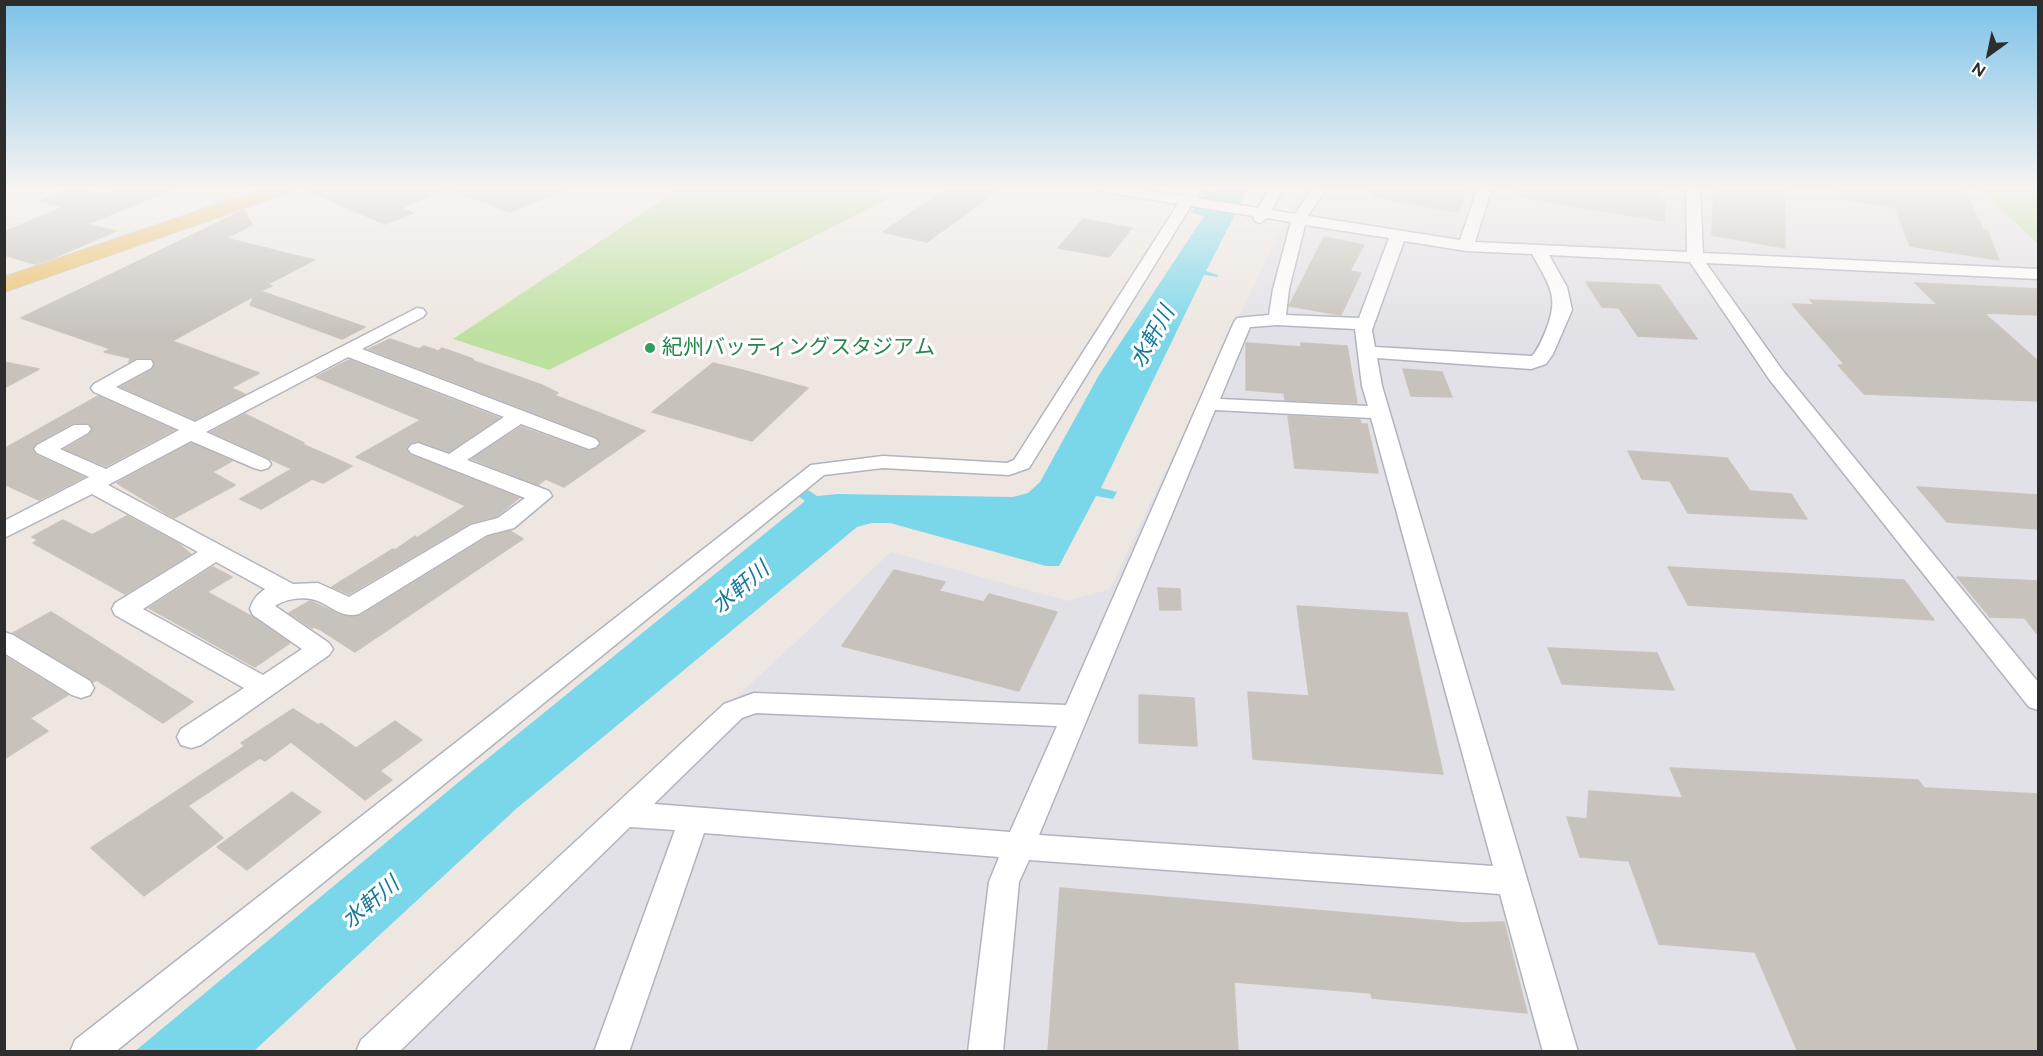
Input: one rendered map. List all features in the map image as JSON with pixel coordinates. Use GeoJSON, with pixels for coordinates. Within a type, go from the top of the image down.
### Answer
{"type":"FeatureCollection","features":[{"type":"Feature","properties":{"kind":"main road"},"geometry":{"type":"LineString","coordinates":[[4,285],[144,236]]}},
{"type":"Feature","properties":{"kind":"street"},"geometry":{"type":"LineString","coordinates":[[87,1052],[818,469],[883,462],[1009,469],[1022,464],[1168,236]]}},
{"type":"Feature","properties":{"kind":"street"},"geometry":{"type":"LineString","coordinates":[[1277,320],[1281,289],[1295,236]]}},
{"type":"Feature","properties":{"kind":"street"},"geometry":{"type":"LineString","coordinates":[[1398,236],[1363,330],[1372,386],[1561,1052]]}},
{"type":"Feature","properties":{"kind":"street"},"geometry":{"type":"LineString","coordinates":[[1406,236],[1466,246],[2038,274]]}},
{"type":"Feature","properties":{"kind":"street"},"geometry":{"type":"LineString","coordinates":[[1466,246],[1469,236]]}},
{"type":"Feature","properties":{"kind":"street"},"geometry":{"type":"LineString","coordinates":[[1694,236],[1695,258],[1776,375],[2038,700]]}},
{"type":"Feature","properties":{"kind":"street"},"geometry":{"type":"LineString","coordinates":[[1366,352],[1531,363],[1539,360],[1547,350],[1563,310],[1559,287],[1538,250]]}},
{"type":"Feature","properties":{"kind":"street"},"geometry":{"type":"LineString","coordinates":[[4,531],[417,313]]}},
{"type":"Feature","properties":{"kind":"street"},"geometry":{"type":"LineString","coordinates":[[985,1052],[1004,882],[1243,322],[1277,320],[1365,324]]}},
{"type":"Feature","properties":{"kind":"street"},"geometry":{"type":"LineString","coordinates":[[347,350],[589,443]]}},
{"type":"Feature","properties":{"kind":"street"},"geometry":{"type":"LineString","coordinates":[[144,364],[101,388],[261,464]]}},
{"type":"Feature","properties":{"kind":"street"},"geometry":{"type":"LineString","coordinates":[[1208,404],[1380,413]]}},
{"type":"Feature","properties":{"kind":"street"},"geometry":{"type":"LineString","coordinates":[[451,462],[520,416]]}},
{"type":"Feature","properties":{"kind":"street"},"geometry":{"type":"LineString","coordinates":[[81,429],[44,449],[216,552],[283,589],[289,592],[318,591],[350,608],[479,530],[506,523],[541,496],[418,449]]}},
{"type":"Feature","properties":{"kind":"street"},"geometry":{"type":"LineString","coordinates":[[216,552],[124,609],[264,687]]}},
{"type":"Feature","properties":{"kind":"street"},"geometry":{"type":"LineString","coordinates":[[190,736],[320,649],[262,609],[264,602],[283,589]]}},
{"type":"Feature","properties":{"kind":"street"},"geometry":{"type":"LineString","coordinates":[[4,641],[81,688]]}},
{"type":"Feature","properties":{"kind":"street"},"geometry":{"type":"LineString","coordinates":[[373,1052],[733,711],[754,703],[1075,717]]}},
{"type":"Feature","properties":{"kind":"street"},"geometry":{"type":"LineString","coordinates":[[624,814],[1019,846],[1513,881]]}},
{"type":"Feature","properties":{"kind":"street"},"geometry":{"type":"LineString","coordinates":[[611,1052],[694,819]]}},
{"type":"Feature","properties":{"kind":"shaded area"},"geometry":{"type":"Polygon","coordinates":[[[1277,236],[2030,236],[2038,244],[2038,1051],[359,1052],[891,552],[1068,601],[1110,589],[1277,236]]]}},
{"type":"Feature","properties":{"kind":"green space"},"geometry":{"type":"Polygon","coordinates":[[[608,236],[814,236],[549,370],[453,339],[608,236]]]}},
{"type":"Feature","properties":{"kind":"green space"},"geometry":{"type":"Polygon","coordinates":[[[2030,236],[2038,236],[2038,244],[2030,236]]]}},
{"type":"Feature","properties":{"kind":"water","name":"水軒川"},"geometry":{"type":"Polygon","coordinates":[[[1191,236],[1224,236],[1206,271],[1218,277],[1204,275],[1101,488],[1117,492],[1113,499],[1096,496],[1059,566],[1046,566],[890,523],[872,523],[857,527],[516,809],[254,1051],[134,1052],[466,776],[805,501],[795,494],[805,488],[817,496],[838,494],[1013,497],[1028,493],[1040,482],[1099,375],[1191,236]]]}},
{"type":"Feature","properties":{"kind":"building"},"geometry":{"type":"Polygon","coordinates":[[[4,236],[104,236],[35,264],[4,255],[4,236]]]}},
{"type":"Feature","properties":{"kind":"building"},"geometry":{"type":"Polygon","coordinates":[[[190,236],[229,236],[226,238],[314,260],[268,284],[272,286],[260,291],[365,327],[342,339],[250,305],[254,296],[172,341],[259,373],[231,388],[245,394],[195,420],[121,387],[152,370],[155,363],[151,358],[137,358],[129,362],[130,358],[104,352],[111,349],[21,318],[190,236]]]}},
{"type":"Feature","properties":{"kind":"building"},"geometry":{"type":"Polygon","coordinates":[[[902,236],[935,236],[927,242],[902,236]]]}},
{"type":"Feature","properties":{"kind":"building"},"geometry":{"type":"Polygon","coordinates":[[[1068,236],[1125,236],[1109,257],[1058,248],[1068,236]]]}},
{"type":"Feature","properties":{"kind":"building"},"geometry":{"type":"Polygon","coordinates":[[[1719,236],[1785,236],[1785,248],[1719,236]]]}},
{"type":"Feature","properties":{"kind":"building"},"geometry":{"type":"Polygon","coordinates":[[[1906,236],[1990,236],[1999,260],[1910,246],[1906,236]]]}},
{"type":"Feature","properties":{"kind":"building"},"geometry":{"type":"Polygon","coordinates":[[[1324,237],[1364,245],[1350,271],[1361,273],[1341,315],[1289,306],[1324,237]]]}},
{"type":"Feature","properties":{"kind":"building"},"geometry":{"type":"Polygon","coordinates":[[[1586,282],[1659,285],[1697,339],[1638,336],[1619,308],[1602,307],[1586,282]]]}},
{"type":"Feature","properties":{"kind":"building"},"geometry":{"type":"Polygon","coordinates":[[[1915,283],[2038,289],[2038,315],[1984,313],[2038,361],[2038,401],[1864,394],[1838,365],[1845,365],[1792,304],[1815,305],[1810,300],[1938,305],[1915,283]]]}},
{"type":"Feature","properties":{"kind":"building"},"geometry":{"type":"Polygon","coordinates":[[[390,339],[419,349],[424,346],[438,351],[442,348],[473,359],[471,360],[542,385],[558,393],[554,395],[645,431],[564,487],[546,479],[538,485],[472,459],[521,427],[588,451],[598,448],[601,442],[597,437],[369,349],[390,339]]]}},
{"type":"Feature","properties":{"kind":"building"},"geometry":{"type":"Polygon","coordinates":[[[1246,343],[1301,347],[1301,343],[1347,346],[1357,403],[1285,400],[1284,393],[1246,390],[1246,343]]]}},
{"type":"Feature","properties":{"kind":"building"},"geometry":{"type":"Polygon","coordinates":[[[349,360],[499,418],[449,452],[419,441],[410,443],[406,449],[410,455],[519,498],[497,516],[470,523],[349,594],[332,587],[415,536],[417,538],[466,506],[356,457],[421,420],[316,377],[349,360]]]}},
{"type":"Feature","properties":{"kind":"building"},"geometry":{"type":"Polygon","coordinates":[[[4,362],[39,369],[4,388],[4,362]]]}},
{"type":"Feature","properties":{"kind":"building"},"geometry":{"type":"Polygon","coordinates":[[[713,363],[808,388],[752,441],[652,412],[713,363]]]}},
{"type":"Feature","properties":{"kind":"building"},"geometry":{"type":"Polygon","coordinates":[[[1403,369],[1442,372],[1452,397],[1411,396],[1403,369]]]}},
{"type":"Feature","properties":{"kind":"building"},"geometry":{"type":"Polygon","coordinates":[[[98,396],[174,430],[106,466],[65,449],[89,435],[93,429],[88,423],[73,423],[36,443],[32,449],[36,455],[84,477],[39,500],[4,484],[4,449],[98,396]]]}},
{"type":"Feature","properties":{"kind":"building"},"geometry":{"type":"Polygon","coordinates":[[[245,414],[304,443],[302,444],[352,466],[323,483],[312,479],[261,509],[240,499],[292,469],[211,432],[245,414]]]}},
{"type":"Feature","properties":{"kind":"building"},"geometry":{"type":"Polygon","coordinates":[[[1288,416],[1360,420],[1361,424],[1367,424],[1378,473],[1295,468],[1288,416]]]}},
{"type":"Feature","properties":{"kind":"building"},"geometry":{"type":"Polygon","coordinates":[[[191,443],[232,461],[212,472],[235,485],[174,518],[117,483],[191,443]]]}},
{"type":"Feature","properties":{"kind":"building"},"geometry":{"type":"Polygon","coordinates":[[[1628,451],[1727,458],[1750,491],[1791,494],[1807,519],[1688,513],[1670,481],[1642,479],[1628,451]]]}},
{"type":"Feature","properties":{"kind":"building"},"geometry":{"type":"Polygon","coordinates":[[[1917,487],[2038,495],[2038,529],[1947,522],[1917,487]]]}},
{"type":"Feature","properties":{"kind":"building"},"geometry":{"type":"Polygon","coordinates":[[[127,516],[179,544],[191,554],[125,594],[33,543],[38,540],[32,537],[63,520],[92,535],[127,516]]]}},
{"type":"Feature","properties":{"kind":"building"},"geometry":{"type":"Polygon","coordinates":[[[510,531],[523,539],[355,652],[289,613],[310,601],[341,615],[360,616],[488,537],[510,531]]]}},
{"type":"Feature","properties":{"kind":"building"},"geometry":{"type":"Polygon","coordinates":[[[213,567],[232,577],[207,592],[251,616],[290,643],[255,667],[149,608],[213,567]]]}},
{"type":"Feature","properties":{"kind":"building"},"geometry":{"type":"Polygon","coordinates":[[[1668,567],[1904,580],[1934,620],[1688,605],[1668,567]]]}},
{"type":"Feature","properties":{"kind":"building"},"geometry":{"type":"Polygon","coordinates":[[[894,570],[945,582],[939,591],[984,602],[989,594],[1057,612],[1019,691],[842,646],[894,570]]]}},
{"type":"Feature","properties":{"kind":"building"},"geometry":{"type":"Polygon","coordinates":[[[1957,577],[2038,581],[2038,635],[2025,618],[1990,617],[1957,577]]]}},
{"type":"Feature","properties":{"kind":"building"},"geometry":{"type":"Polygon","coordinates":[[[1158,588],[1180,589],[1181,610],[1160,610],[1158,588]]]}},
{"type":"Feature","properties":{"kind":"building"},"geometry":{"type":"Polygon","coordinates":[[[1297,606],[1407,613],[1443,774],[1253,759],[1248,692],[1309,696],[1297,606]]]}},
{"type":"Feature","properties":{"kind":"building"},"geometry":{"type":"Polygon","coordinates":[[[51,612],[193,702],[163,723],[97,680],[93,682],[13,633],[51,612]]]}},
{"type":"Feature","properties":{"kind":"building"},"geometry":{"type":"Polygon","coordinates":[[[1548,648],[1657,653],[1674,690],[1562,684],[1548,648]]]}},
{"type":"Feature","properties":{"kind":"building"},"geometry":{"type":"Polygon","coordinates":[[[4,656],[68,695],[30,718],[48,731],[4,759],[4,656]]]}},
{"type":"Feature","properties":{"kind":"building"},"geometry":{"type":"Polygon","coordinates":[[[1139,695],[1194,698],[1197,746],[1139,743],[1139,695]]]}},
{"type":"Feature","properties":{"kind":"building"},"geometry":{"type":"Polygon","coordinates":[[[293,709],[318,725],[321,723],[356,748],[395,721],[422,740],[380,771],[392,780],[365,800],[291,742],[265,761],[260,758],[188,806],[223,838],[144,896],[91,848],[245,746],[241,743],[293,709]]]}},
{"type":"Feature","properties":{"kind":"building"},"geometry":{"type":"Polygon","coordinates":[[[1670,768],[1918,780],[1924,788],[2038,794],[2038,1052],[1798,1052],[1755,952],[1659,944],[1629,861],[1580,857],[1567,817],[1587,819],[1589,791],[1683,798],[1670,768]]]}},
{"type":"Feature","properties":{"kind":"building"},"geometry":{"type":"Polygon","coordinates":[[[292,792],[321,812],[247,870],[217,847],[292,792]]]}},
{"type":"Feature","properties":{"kind":"building"},"geometry":{"type":"Polygon","coordinates":[[[1060,888],[1463,923],[1504,922],[1527,1013],[1372,998],[1371,993],[1234,982],[1238,1052],[1048,1052],[1060,888]]]}},
{"type":"Feature","properties":{"kind":"place","name":"紀州バッティングスタジアム"},"geometry":{"type":"Point","coordinates":[650,348]}}]}
